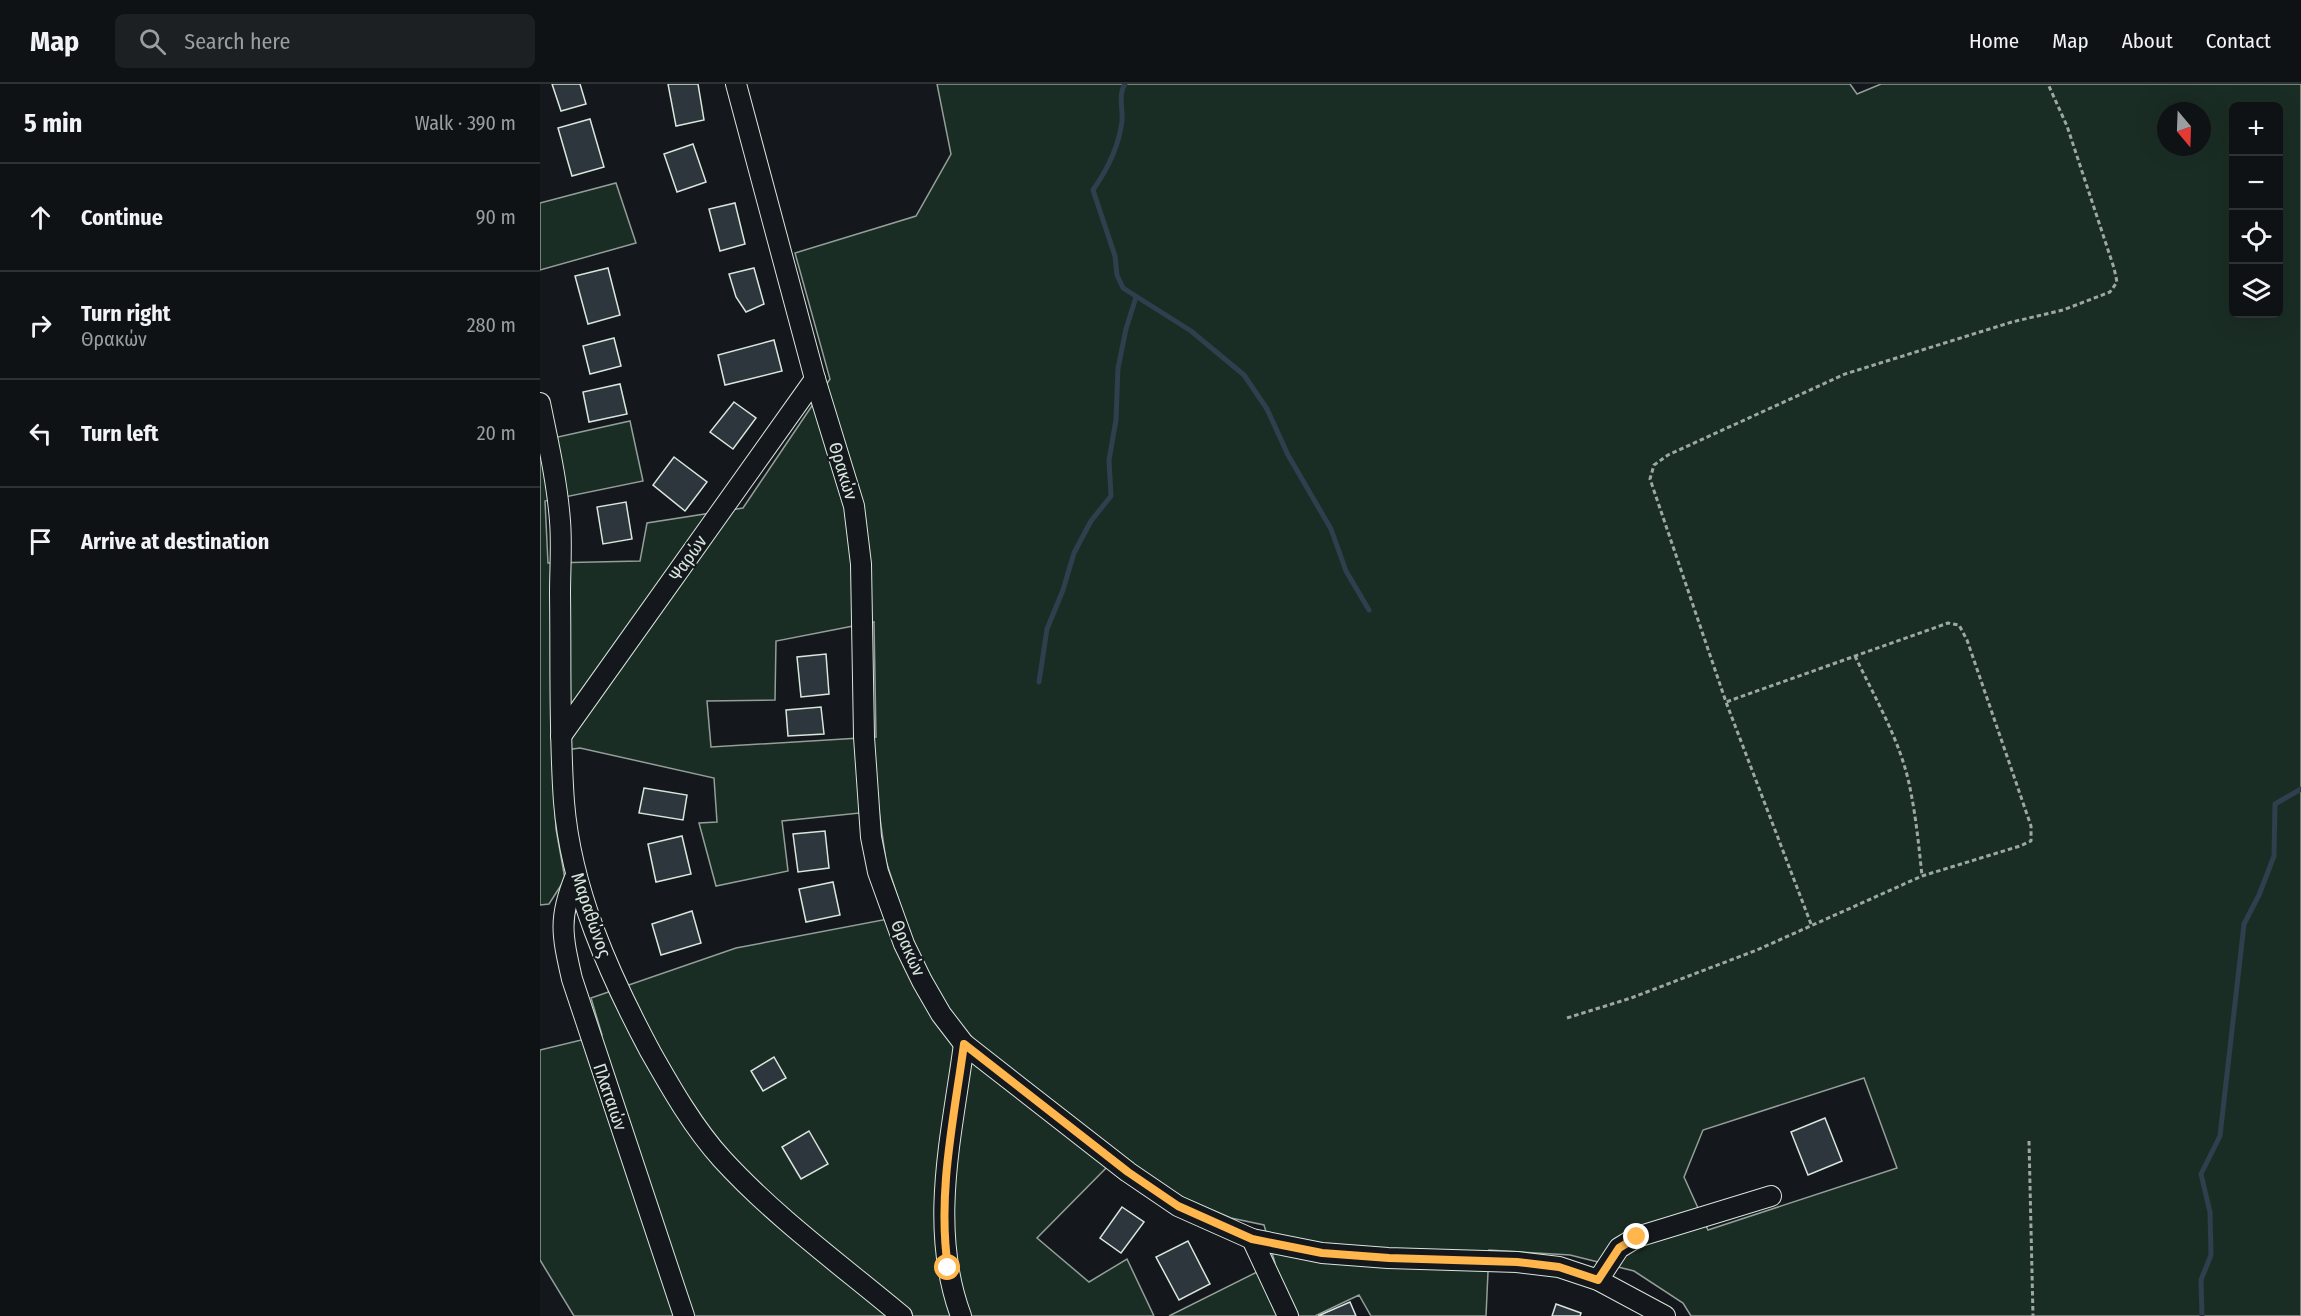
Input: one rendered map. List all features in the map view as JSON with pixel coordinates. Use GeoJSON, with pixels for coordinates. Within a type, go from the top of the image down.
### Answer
{"type":"FeatureCollection","features":[{"type":"Feature","properties":{"kind":"street","name":"Θρακών"},"geometry":{"type":"LineString","coordinates":[[736,84],[815,379],[854,506],[859,535],[864,737],[871,837],[878,872],[904,944],[941,1014],[964,1044],[1128,1172],[1170,1201],[1252,1239],[1322,1253],[1389,1258],[1517,1262],[1559,1267],[1598,1280],[1665,1316]]}},
{"type":"Feature","properties":{"kind":"street","name":"Ψαρών"},"geometry":{"type":"LineString","coordinates":[[561,736],[815,379]]}},
{"type":"Feature","properties":{"kind":"street","name":"Μαραθώνος"},"geometry":{"type":"LineString","coordinates":[[540,403],[556,486],[560,523],[561,736],[564,803],[576,875],[592,925],[624,999],[672,1090],[706,1140],[780,1215],[902,1316]]}},
{"type":"Feature","properties":{"kind":"street","name":"Πλαταιών"},"geometry":{"type":"LineString","coordinates":[[576,875],[563,916],[565,944],[572,979],[684,1316]]}},
{"type":"Feature","properties":{"kind":"street"},"geometry":{"type":"LineString","coordinates":[[961,1316],[944,1245],[943,1202],[964,1044]]}},
{"type":"Feature","properties":{"kind":"street"},"geometry":{"type":"LineString","coordinates":[[1598,1280],[1619,1248],[1637,1237],[1771,1196]]}},
{"type":"Feature","properties":{"kind":"street"},"geometry":{"type":"LineString","coordinates":[[1252,1239],[1288,1316]]}},
{"type":"Feature","properties":{"kind":"path"},"geometry":{"type":"LineString","coordinates":[[1811,924],[1726,702],[1650,479],[1654,465],[1668,455],[1845,374],[2012,322],[2063,310],[2110,292],[2117,282],[2114,268],[2067,126],[2048,84]]}},
{"type":"Feature","properties":{"kind":"path"},"geometry":{"type":"LineString","coordinates":[[1567,1018],[1631,998],[1747,954],[1922,876],[2031,841],[2031,826],[1967,640],[1959,625],[1948,623],[1726,702]]}},
{"type":"Feature","properties":{"kind":"path"},"geometry":{"type":"LineString","coordinates":[[1855,656],[1885,718],[1910,788],[1922,876]]}},
{"type":"Feature","properties":{"kind":"path"},"geometry":{"type":"LineString","coordinates":[[2029,1141],[2033,1316]]}},
{"type":"Feature","properties":{"kind":"green space"},"geometry":{"type":"Polygon","coordinates":[[[937,84],[1850,84],[1857,94],[1881,84],[2301,84],[2301,1316],[1691,1316],[1683,1303],[1634,1271],[1570,1255],[1489,1250],[1486,1316],[1371,1316],[1359,1295],[1315,1316],[1169,1316],[1275,1263],[1264,1225],[1231,1218],[1173,1193],[1118,1156],[1037,1238],[1089,1282],[1127,1259],[1154,1316],[574,1316],[540,1260],[540,1050],[602,1035],[591,998],[736,948],[904,916],[886,861],[879,811],[782,821],[788,871],[716,886],[699,823],[717,822],[714,778],[580,748],[552,752],[556,829],[565,879],[549,904],[540,905],[540,441],[630,421],[643,481],[545,501],[548,563],[640,561],[647,523],[743,508],[830,379],[795,253],[916,216],[951,154],[937,84]],[[874,622],[776,641],[775,700],[707,701],[711,747],[876,737],[874,622]],[[1864,1078],[1703,1130],[1684,1177],[1708,1230],[1897,1168],[1864,1078]]]}},
{"type":"Feature","properties":{"kind":"green space"},"geometry":{"type":"Polygon","coordinates":[[[616,183],[636,243],[540,270],[540,203],[616,183]]]}},
{"type":"Feature","properties":{"kind":"building"},"geometry":{"type":"Polygon","coordinates":[[[552,84],[580,84],[586,104],[561,111],[552,84]]]}},
{"type":"Feature","properties":{"kind":"building"},"geometry":{"type":"Polygon","coordinates":[[[668,84],[698,84],[704,120],[676,126],[668,84]]]}},
{"type":"Feature","properties":{"kind":"building"},"geometry":{"type":"Polygon","coordinates":[[[590,119],[604,167],[572,176],[558,128],[590,119]]]}},
{"type":"Feature","properties":{"kind":"building"},"geometry":{"type":"Polygon","coordinates":[[[693,144],[706,182],[677,192],[664,154],[693,144]]]}},
{"type":"Feature","properties":{"kind":"building"},"geometry":{"type":"Polygon","coordinates":[[[735,203],[745,244],[720,251],[709,209],[735,203]]]}},
{"type":"Feature","properties":{"kind":"building"},"geometry":{"type":"Polygon","coordinates":[[[608,268],[620,315],[588,324],[575,276],[608,268]]]}},
{"type":"Feature","properties":{"kind":"building"},"geometry":{"type":"Polygon","coordinates":[[[754,268],[764,304],[746,312],[736,297],[729,274],[754,268]]]}},
{"type":"Feature","properties":{"kind":"building"},"geometry":{"type":"Polygon","coordinates":[[[614,338],[621,366],[590,374],[583,346],[614,338]]]}},
{"type":"Feature","properties":{"kind":"building"},"geometry":{"type":"Polygon","coordinates":[[[774,340],[782,371],[725,385],[718,355],[774,340]]]}},
{"type":"Feature","properties":{"kind":"building"},"geometry":{"type":"Polygon","coordinates":[[[620,384],[627,414],[589,422],[583,392],[620,384]]]}},
{"type":"Feature","properties":{"kind":"building"},"geometry":{"type":"Polygon","coordinates":[[[734,402],[756,418],[733,449],[710,432],[734,402]]]}},
{"type":"Feature","properties":{"kind":"building"},"geometry":{"type":"Polygon","coordinates":[[[674,457],[707,482],[685,511],[653,485],[674,457]]]}},
{"type":"Feature","properties":{"kind":"building"},"geometry":{"type":"Polygon","coordinates":[[[626,502],[632,539],[603,544],[597,507],[626,502]]]}},
{"type":"Feature","properties":{"kind":"building"},"geometry":{"type":"Polygon","coordinates":[[[826,654],[829,694],[801,697],[797,657],[826,654]]]}},
{"type":"Feature","properties":{"kind":"building"},"geometry":{"type":"Polygon","coordinates":[[[821,707],[824,734],[788,736],[786,710],[821,707]]]}},
{"type":"Feature","properties":{"kind":"building"},"geometry":{"type":"Polygon","coordinates":[[[644,788],[687,795],[683,820],[639,813],[644,788]]]}},
{"type":"Feature","properties":{"kind":"building"},"geometry":{"type":"Polygon","coordinates":[[[825,831],[829,868],[798,872],[793,834],[825,831]]]}},
{"type":"Feature","properties":{"kind":"building"},"geometry":{"type":"Polygon","coordinates":[[[682,836],[691,874],[656,882],[648,844],[682,836]]]}},
{"type":"Feature","properties":{"kind":"building"},"geometry":{"type":"Polygon","coordinates":[[[833,882],[840,915],[806,922],[799,889],[833,882]]]}},
{"type":"Feature","properties":{"kind":"building"},"geometry":{"type":"Polygon","coordinates":[[[692,911],[701,943],[661,955],[652,924],[692,911]]]}},
{"type":"Feature","properties":{"kind":"building"},"geometry":{"type":"Polygon","coordinates":[[[774,1057],[786,1078],[763,1091],[751,1071],[774,1057]]]}},
{"type":"Feature","properties":{"kind":"building"},"geometry":{"type":"Polygon","coordinates":[[[1825,1118],[1842,1161],[1808,1175],[1791,1132],[1825,1118]]]}},
{"type":"Feature","properties":{"kind":"building"},"geometry":{"type":"Polygon","coordinates":[[[809,1131],[828,1164],[801,1179],[782,1147],[809,1131]]]}},
{"type":"Feature","properties":{"kind":"building"},"geometry":{"type":"Polygon","coordinates":[[[1122,1207],[1144,1222],[1121,1253],[1100,1238],[1122,1207]]]}},
{"type":"Feature","properties":{"kind":"building"},"geometry":{"type":"Polygon","coordinates":[[[1188,1241],[1210,1284],[1179,1300],[1156,1257],[1188,1241]]]}},
{"type":"Feature","properties":{"kind":"building"},"geometry":{"type":"Polygon","coordinates":[[[1350,1302],[1356,1316],[1318,1316],[1350,1302]]]}},
{"type":"Feature","properties":{"kind":"building"},"geometry":{"type":"Polygon","coordinates":[[[1556,1304],[1581,1313],[1580,1316],[1552,1316],[1556,1304]]]}},
{"type":"Feature","properties":{"kind":"waterway"},"geometry":{"type":"LineString","coordinates":[[1125,84],[1122,92],[1122,121],[1118,140],[1108,166],[1093,190],[1115,256],[1117,275],[1123,288],[1191,331],[1244,375],[1267,409],[1288,455],[1331,529],[1346,571],[1369,610]]}},
{"type":"Feature","properties":{"kind":"waterway"},"geometry":{"type":"LineString","coordinates":[[1039,682],[1047,629],[1063,590],[1074,553],[1091,521],[1111,496],[1109,460],[1116,420],[1118,368],[1126,329],[1136,297]]}},
{"type":"Feature","properties":{"kind":"waterway"},"geometry":{"type":"LineString","coordinates":[[2202,1316],[2201,1280],[2211,1255],[2210,1212],[2201,1174],[2220,1136],[2244,924],[2259,895],[2274,856],[2275,804],[2301,789]]}},
{"type":"Feature","properties":{"kind":"route"},"geometry":{"type":"LineString","coordinates":[[948,1268],[944,1245],[943,1202],[964,1044],[1128,1172],[1178,1206],[1252,1239],[1322,1253],[1389,1258],[1517,1262],[1559,1267],[1598,1280],[1619,1248],[1637,1237]]}}]}
